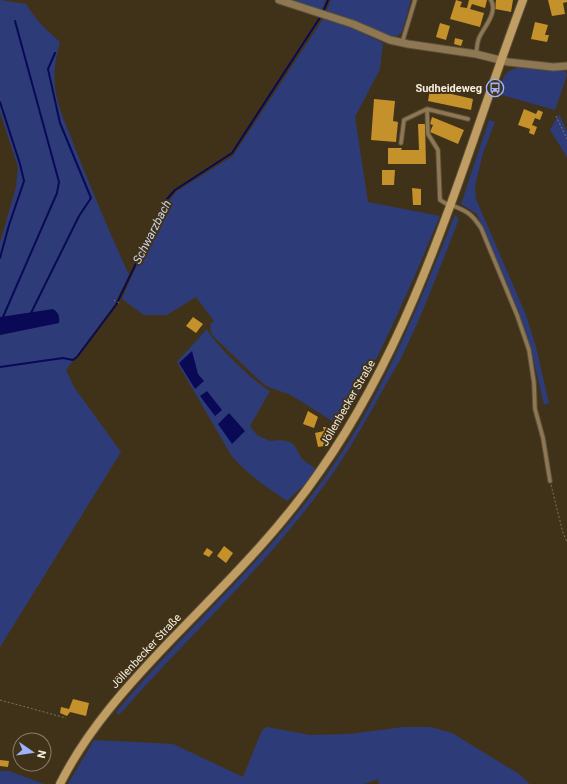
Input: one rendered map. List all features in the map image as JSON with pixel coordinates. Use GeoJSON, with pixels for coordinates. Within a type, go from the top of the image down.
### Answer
{"type":"FeatureCollection","features":[{"type":"Feature","properties":{"kind":"street"},"geometry":{"type":"LineString","coordinates":[[279,0],[353,24],[390,40],[402,43],[476,54],[500,60],[554,67],[567,66]]}},
{"type":"Feature","properties":{"kind":"street","name":"Jöllenbecker Straße"},"geometry":{"type":"LineString","coordinates":[[60,784],[80,749],[120,695],[252,556],[283,520],[321,470],[359,409],[387,358],[429,264],[451,206],[500,60],[523,0]]}},
{"type":"Feature","properties":{"kind":"lane"},"geometry":{"type":"LineString","coordinates":[[402,43],[416,0]]}},
{"type":"Feature","properties":{"kind":"lane"},"geometry":{"type":"LineString","coordinates":[[476,54],[479,40],[491,17],[493,4],[491,0]]}},
{"type":"Feature","properties":{"kind":"lane"},"geometry":{"type":"LineString","coordinates":[[427,109],[428,134],[438,150],[440,200],[451,206],[462,209],[474,217],[481,228],[517,314],[528,350],[534,383],[535,409],[543,438],[550,481]]}},
{"type":"Feature","properties":{"kind":"lane"},"geometry":{"type":"LineString","coordinates":[[401,143],[404,120],[427,109],[468,119]]}},
{"type":"Feature","properties":{"kind":"path"},"geometry":{"type":"LineString","coordinates":[[556,116],[567,139]]}},
{"type":"Feature","properties":{"kind":"path"},"geometry":{"type":"LineString","coordinates":[[114,300],[121,304]]}},
{"type":"Feature","properties":{"kind":"path"},"geometry":{"type":"LineString","coordinates":[[550,481],[563,533],[567,542]]}},
{"type":"Feature","properties":{"kind":"path"},"geometry":{"type":"LineString","coordinates":[[0,700],[66,718]]}},
{"type":"Feature","properties":{"kind":"shaded area"},"geometry":{"type":"Polygon","coordinates":[[[0,0],[26,4],[41,24],[60,42],[54,75],[58,103],[88,180],[129,275],[114,305],[66,370],[74,387],[121,452],[0,647],[0,335],[15,332],[6,317],[0,317],[0,243],[16,187],[18,167],[0,112],[0,0]]]}},
{"type":"Feature","properties":{"kind":"shaded area"},"geometry":{"type":"Polygon","coordinates":[[[292,0],[326,0],[321,11],[292,0]]]}},
{"type":"Feature","properties":{"kind":"shaded area"},"geometry":{"type":"Polygon","coordinates":[[[331,0],[411,0],[402,32],[395,38],[326,12],[331,0]]]}},
{"type":"Feature","properties":{"kind":"shaded area"},"geometry":{"type":"Polygon","coordinates":[[[323,19],[352,28],[383,43],[380,69],[355,117],[368,202],[440,216],[384,344],[345,418],[341,419],[337,424],[291,395],[266,386],[259,380],[213,336],[210,325],[214,321],[196,297],[167,315],[144,315],[122,299],[169,201],[177,191],[233,156],[323,19]]]}},
{"type":"Feature","properties":{"kind":"shaded area"},"geometry":{"type":"Polygon","coordinates":[[[517,68],[565,71],[567,75],[555,110],[498,94],[506,74],[517,68]]]}},
{"type":"Feature","properties":{"kind":"shaded area"},"geometry":{"type":"Polygon","coordinates":[[[559,114],[567,131],[567,157],[550,130],[559,114]]]}},
{"type":"Feature","properties":{"kind":"shaded area"},"geometry":{"type":"Polygon","coordinates":[[[489,120],[495,122],[483,153],[475,186],[476,199],[526,315],[536,347],[549,403],[544,405],[531,349],[519,313],[477,214],[461,204],[489,120]]]}},
{"type":"Feature","properties":{"kind":"shaded area"},"geometry":{"type":"Polygon","coordinates":[[[455,215],[459,219],[430,292],[399,362],[365,422],[334,471],[294,524],[246,580],[119,715],[116,712],[140,684],[242,576],[291,521],[337,460],[358,427],[394,358],[426,287],[455,215]]]}},
{"type":"Feature","properties":{"kind":"shaded area"},"geometry":{"type":"Polygon","coordinates":[[[53,309],[58,314],[59,323],[0,335],[0,317],[53,309]]]}},
{"type":"Feature","properties":{"kind":"shaded area"},"geometry":{"type":"Polygon","coordinates":[[[207,329],[217,344],[236,363],[270,391],[250,426],[257,435],[270,441],[280,440],[290,442],[294,445],[302,459],[316,469],[305,484],[287,501],[250,474],[231,455],[177,362],[207,329]]]}},
{"type":"Feature","properties":{"kind":"shaded area"},"geometry":{"type":"Polygon","coordinates":[[[192,351],[198,374],[204,381],[195,389],[179,363],[192,351]]]}},
{"type":"Feature","properties":{"kind":"shaded area"},"geometry":{"type":"Polygon","coordinates":[[[207,391],[222,410],[215,416],[200,396],[207,391]]]}},
{"type":"Feature","properties":{"kind":"shaded area"},"geometry":{"type":"Polygon","coordinates":[[[229,413],[245,431],[232,444],[218,424],[229,413]]]}},
{"type":"Feature","properties":{"kind":"shaded area"},"geometry":{"type":"Polygon","coordinates":[[[267,727],[310,735],[349,734],[404,727],[431,727],[452,733],[519,774],[530,784],[379,784],[378,779],[364,784],[68,784],[94,740],[173,744],[243,777],[262,730],[267,727]]]}},
{"type":"Feature","properties":{"kind":"shaded area"},"geometry":{"type":"Polygon","coordinates":[[[0,771],[9,771],[44,784],[0,784],[0,771]]]}},
{"type":"Feature","properties":{"kind":"building"},"geometry":{"type":"Polygon","coordinates":[[[456,0],[462,2],[460,7],[467,8],[469,0],[487,0],[485,8],[472,4],[470,9],[484,13],[480,27],[450,19],[456,0]]]}},
{"type":"Feature","properties":{"kind":"building"},"geometry":{"type":"Polygon","coordinates":[[[496,0],[513,0],[511,12],[495,9],[496,0]]]}},
{"type":"Feature","properties":{"kind":"building"},"geometry":{"type":"Polygon","coordinates":[[[548,0],[567,0],[567,2],[563,3],[565,14],[552,16],[548,0]]]}},
{"type":"Feature","properties":{"kind":"building"},"geometry":{"type":"Polygon","coordinates":[[[535,22],[548,25],[545,35],[549,35],[547,42],[531,39],[535,22]]]}},
{"type":"Feature","properties":{"kind":"building"},"geometry":{"type":"Polygon","coordinates":[[[440,23],[450,26],[446,40],[436,37],[440,23]]]}},
{"type":"Feature","properties":{"kind":"building"},"geometry":{"type":"Polygon","coordinates":[[[455,38],[463,40],[461,46],[454,44],[455,38]]]}},
{"type":"Feature","properties":{"kind":"building"},"geometry":{"type":"Polygon","coordinates":[[[430,89],[473,99],[471,110],[428,101],[430,89]]]}},
{"type":"Feature","properties":{"kind":"building"},"geometry":{"type":"Polygon","coordinates":[[[374,99],[395,101],[393,121],[398,122],[396,142],[371,140],[374,99]]]}},
{"type":"Feature","properties":{"kind":"building"},"geometry":{"type":"Polygon","coordinates":[[[524,109],[536,114],[538,110],[543,112],[540,120],[535,118],[532,125],[537,127],[534,135],[529,133],[530,129],[518,125],[524,109]]]}},
{"type":"Feature","properties":{"kind":"building"},"geometry":{"type":"Polygon","coordinates":[[[432,117],[464,130],[458,144],[430,132],[433,125],[430,124],[432,117]]]}},
{"type":"Feature","properties":{"kind":"building"},"geometry":{"type":"Polygon","coordinates":[[[418,124],[425,124],[426,164],[388,164],[388,148],[419,150],[418,124]]]}},
{"type":"Feature","properties":{"kind":"building"},"geometry":{"type":"Polygon","coordinates":[[[382,170],[395,170],[394,185],[382,185],[382,170]]]}},
{"type":"Feature","properties":{"kind":"building"},"geometry":{"type":"Polygon","coordinates":[[[412,188],[421,189],[421,205],[413,205],[412,188]]]}},
{"type":"Feature","properties":{"kind":"building"},"geometry":{"type":"Polygon","coordinates":[[[193,317],[203,324],[196,333],[186,326],[193,317]]]}},
{"type":"Feature","properties":{"kind":"building"},"geometry":{"type":"Polygon","coordinates":[[[308,411],[318,417],[314,428],[303,424],[308,411]]]}},
{"type":"Feature","properties":{"kind":"building"},"geometry":{"type":"Polygon","coordinates":[[[323,427],[327,427],[330,445],[318,447],[315,433],[324,431],[323,427]]]}},
{"type":"Feature","properties":{"kind":"building"},"geometry":{"type":"Polygon","coordinates":[[[224,546],[233,553],[226,563],[217,556],[224,546]]]}},
{"type":"Feature","properties":{"kind":"building"},"geometry":{"type":"Polygon","coordinates":[[[207,548],[213,552],[209,557],[203,554],[207,548]]]}},
{"type":"Feature","properties":{"kind":"building"},"geometry":{"type":"Polygon","coordinates":[[[73,699],[89,703],[86,716],[70,712],[67,716],[60,713],[61,707],[69,709],[73,699]]]}},
{"type":"Feature","properties":{"kind":"building"},"geometry":{"type":"Polygon","coordinates":[[[0,760],[9,761],[8,767],[0,766],[0,760]]]}},
{"type":"Feature","properties":{"kind":"waterway","name":"Schwarzbach"},"geometry":{"type":"LineString","coordinates":[[323,12],[328,0]]}},
{"type":"Feature","properties":{"kind":"waterway","name":"Schwarzbach"},"geometry":{"type":"LineString","coordinates":[[0,367],[63,358],[73,360],[77,357],[116,305],[167,199],[175,190],[232,153],[321,16]]}},
{"type":"Feature","properties":{"kind":"waterway"},"geometry":{"type":"LineString","coordinates":[[3,317],[57,193],[59,182],[15,21]]}},
{"type":"Feature","properties":{"kind":"waterway"},"geometry":{"type":"LineString","coordinates":[[31,313],[79,216],[91,198],[60,123],[48,69],[55,53]]}},
{"type":"Feature","properties":{"kind":"waterway"},"geometry":{"type":"LineString","coordinates":[[0,102],[24,181],[9,225],[0,258]]}},
{"type":"Feature","properties":{"kind":"place","name":"Sudheideweg"},"geometry":{"type":"Point","coordinates":[495,88]}}]}
